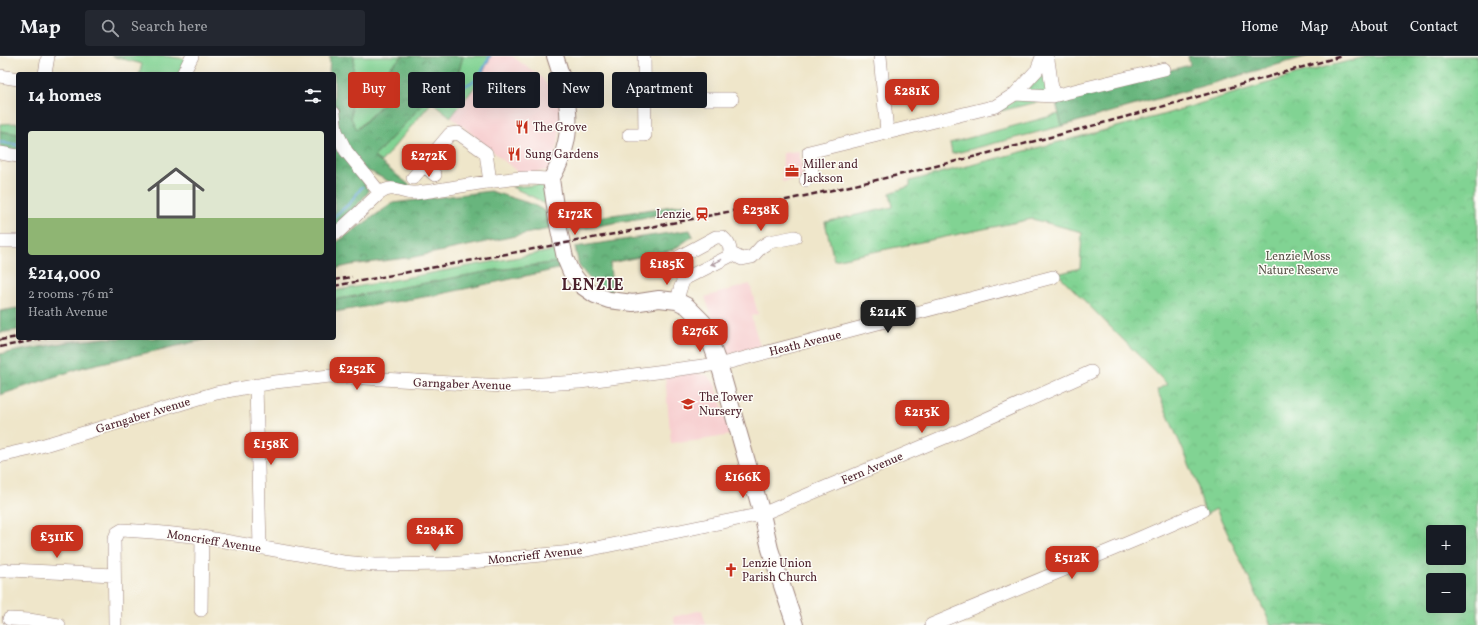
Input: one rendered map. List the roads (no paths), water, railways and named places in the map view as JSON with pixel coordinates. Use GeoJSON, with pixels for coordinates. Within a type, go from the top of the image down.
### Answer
{"type":"FeatureCollection","features":[{"type":"Feature","properties":{"kind":"main road"},"geometry":{"type":"LineString","coordinates":[[556,56],[562,76],[569,112],[568,139],[552,179],[557,220],[565,258],[571,272],[582,286],[595,295],[609,300],[633,303],[659,299],[677,301],[687,306],[703,322],[721,371],[762,514],[770,548],[795,625]]}},
{"type":"Feature","properties":{"kind":"street"},"geometry":{"type":"LineString","coordinates":[[45,72],[48,56]]}},
{"type":"Feature","properties":{"kind":"street"},"geometry":{"type":"LineString","coordinates":[[184,72],[192,56]]}},
{"type":"Feature","properties":{"kind":"street"},"geometry":{"type":"LineString","coordinates":[[644,56],[644,72]]}},
{"type":"Feature","properties":{"kind":"street"},"geometry":{"type":"LineString","coordinates":[[880,56],[887,132]]}},
{"type":"Feature","properties":{"kind":"street"},"geometry":{"type":"LineString","coordinates":[[806,180],[812,172],[809,152],[996,106],[1015,94],[1029,80],[1037,70],[1042,56],[1048,60],[1053,96]]}},
{"type":"Feature","properties":{"kind":"street"},"geometry":{"type":"LineString","coordinates":[[1015,94],[1053,96],[1164,69]]}},
{"type":"Feature","properties":{"kind":"street"},"geometry":{"type":"LineString","coordinates":[[0,76],[16,79]]}},
{"type":"Feature","properties":{"kind":"street"},"geometry":{"type":"LineString","coordinates":[[707,100],[732,100]]}},
{"type":"Feature","properties":{"kind":"street"},"geometry":{"type":"LineString","coordinates":[[629,135],[645,135],[645,108]]}},
{"type":"Feature","properties":{"kind":"street"},"geometry":{"type":"LineString","coordinates":[[336,131],[346,151],[380,193]]}},
{"type":"Feature","properties":{"kind":"street"},"geometry":{"type":"LineString","coordinates":[[413,178],[450,134],[458,133],[486,153],[490,182]]}},
{"type":"Feature","properties":{"kind":"street"},"geometry":{"type":"LineString","coordinates":[[0,153],[16,156]]}},
{"type":"Feature","properties":{"kind":"street"},"geometry":{"type":"LineString","coordinates":[[424,165],[435,175]]}},
{"type":"Feature","properties":{"kind":"street"},"geometry":{"type":"LineString","coordinates":[[336,232],[386,189],[394,188],[412,193],[527,178],[552,179]]}},
{"type":"Feature","properties":{"kind":"street"},"geometry":{"type":"LineString","coordinates":[[677,301],[684,279],[728,257],[730,247],[726,240],[722,237],[716,238],[679,257],[676,263],[678,272],[684,279]]}},
{"type":"Feature","properties":{"kind":"street"},"geometry":{"type":"LineString","coordinates":[[730,253],[742,259],[752,257],[761,247],[769,242],[794,237]]}},
{"type":"Feature","properties":{"kind":"street"},"geometry":{"type":"LineString","coordinates":[[0,241],[16,241]]}},
{"type":"Feature","properties":{"kind":"street","name":"Heath Avenue"},"geometry":{"type":"LineString","coordinates":[[718,364],[850,331],[1053,277]]}},
{"type":"Feature","properties":{"kind":"street","name":"Garngaber Avenue"},"geometry":{"type":"LineString","coordinates":[[0,456],[31,449],[216,393],[256,385],[330,376],[503,386],[580,382],[718,364]]}},
{"type":"Feature","properties":{"kind":"street","name":"Fern Avenue"},"geometry":{"type":"LineString","coordinates":[[762,514],[955,434],[1091,372]]}},
{"type":"Feature","properties":{"kind":"street"},"geometry":{"type":"LineString","coordinates":[[256,385],[260,548]]}},
{"type":"Feature","properties":{"kind":"street"},"geometry":{"type":"LineString","coordinates":[[931,625],[1202,511]]}},
{"type":"Feature","properties":{"kind":"street","name":"Moncrieff Avenue"},"geometry":{"type":"LineString","coordinates":[[114,575],[114,540],[117,533],[122,530],[138,530],[202,537],[349,563],[375,565],[450,564],[582,551],[762,514]]}},
{"type":"Feature","properties":{"kind":"street"},"geometry":{"type":"LineString","coordinates":[[201,610],[202,537]]}},
{"type":"Feature","properties":{"kind":"street"},"geometry":{"type":"LineString","coordinates":[[0,571],[114,575],[115,625]]}},
{"type":"Feature","properties":{"kind":"street"},"geometry":{"type":"LineString","coordinates":[[9,619],[29,620],[59,625]]}},
{"type":"Feature","properties":{"kind":"waterway"},"geometry":{"type":"LineString","coordinates":[[465,86],[478,79],[490,56]]}},
{"type":"Feature","properties":{"kind":"waterway"},"geometry":{"type":"LineString","coordinates":[[0,142],[16,145]]}},
{"type":"Feature","properties":{"kind":"waterway"},"geometry":{"type":"LineString","coordinates":[[336,215],[350,203],[362,187]]}},
{"type":"Feature","properties":{"kind":"railway"},"geometry":{"type":"LineString","coordinates":[[336,286],[698,218],[843,188],[969,158],[1076,130],[1342,56]]}},
{"type":"Feature","properties":{"kind":"railway"},"geometry":{"type":"LineString","coordinates":[[336,280],[352,277]]}},
{"type":"Feature","properties":{"kind":"railway"},"geometry":{"type":"LineString","coordinates":[[0,340],[16,337]]}},
{"type":"Feature","properties":{"kind":"railway"},"geometry":{"type":"LineString","coordinates":[[0,347],[36,340]]}},
{"type":"Feature","properties":{"kind":"place","name":"The Grove"},"geometry":{"type":"Point","coordinates":[522,127]}},
{"type":"Feature","properties":{"kind":"place","name":"Sung Gardens"},"geometry":{"type":"Point","coordinates":[514,154]}},
{"type":"Feature","properties":{"kind":"place","name":"Miller and Jackson"},"geometry":{"type":"Point","coordinates":[792,171]}},
{"type":"Feature","properties":{"kind":"place","name":"Lenzie"},"geometry":{"type":"Point","coordinates":[702,214]}},
{"type":"Feature","properties":{"kind":"place","name":"The Tower Nursery"},"geometry":{"type":"Point","coordinates":[688,404]}},
{"type":"Feature","properties":{"kind":"place","name":"Lenzie Union Parish Church"},"geometry":{"type":"Point","coordinates":[731,570]}},
{"type":"Feature","properties":{"kind":"district","name":"LENZIE"},"geometry":{"type":"Point","coordinates":[593,284]}},
{"type":"Feature","properties":{"kind":"park label","name":"Lenzie Moss Nature Reserve"},"geometry":{"type":"Point","coordinates":[1298,263]}}]}
